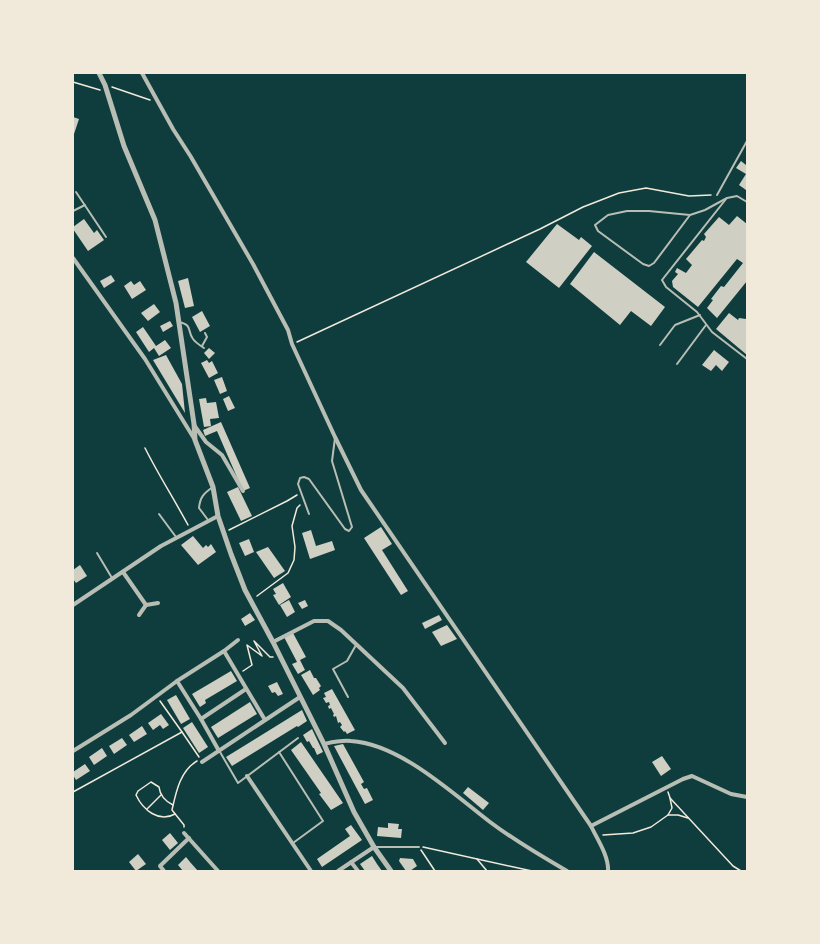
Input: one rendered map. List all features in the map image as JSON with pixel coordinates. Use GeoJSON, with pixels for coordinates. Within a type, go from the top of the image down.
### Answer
{"type":"FeatureCollection","features":[{"type":"Feature","properties":{"kind":"street"},"geometry":{"type":"LineString","coordinates":[[99,73],[107,92],[124,146],[155,220],[176,303],[194,424],[195,440]]}},
{"type":"Feature","properties":{"kind":"street"},"geometry":{"type":"LineString","coordinates":[[142,73],[173,129],[191,157],[253,264],[288,330],[292,344],[361,490],[591,826],[608,865],[608,871]]}},
{"type":"Feature","properties":{"kind":"street"},"geometry":{"type":"LineString","coordinates":[[73,258],[145,359],[195,440],[213,487],[218,516],[245,590],[280,655],[324,744],[354,812],[391,871]]}},
{"type":"Feature","properties":{"kind":"street"},"geometry":{"type":"LineString","coordinates":[[194,424],[206,442],[222,455],[243,491]]}},
{"type":"Feature","properties":{"kind":"street"},"geometry":{"type":"LineString","coordinates":[[73,605],[176,538],[218,516]]}},
{"type":"Feature","properties":{"kind":"street"},"geometry":{"type":"LineString","coordinates":[[123,572],[146,605]]}},
{"type":"Feature","properties":{"kind":"street"},"geometry":{"type":"LineString","coordinates":[[139,614],[146,605],[158,603]]}},
{"type":"Feature","properties":{"kind":"street"},"geometry":{"type":"LineString","coordinates":[[273,642],[314,621],[328,621],[342,630],[403,688],[445,743]]}},
{"type":"Feature","properties":{"kind":"street"},"geometry":{"type":"LineString","coordinates":[[73,751],[131,715],[177,680],[224,651],[238,640]]}},
{"type":"Feature","properties":{"kind":"street"},"geometry":{"type":"LineString","coordinates":[[224,651],[265,720]]}},
{"type":"Feature","properties":{"kind":"street"},"geometry":{"type":"LineString","coordinates":[[177,680],[202,719],[219,751]]}},
{"type":"Feature","properties":{"kind":"street"},"geometry":{"type":"LineString","coordinates":[[202,719],[246,689]]}},
{"type":"Feature","properties":{"kind":"street"},"geometry":{"type":"LineString","coordinates":[[202,762],[300,697]]}},
{"type":"Feature","properties":{"kind":"street"},"geometry":{"type":"LineString","coordinates":[[324,744],[341,741],[353,741],[380,747],[414,764],[492,824],[567,871]]}},
{"type":"Feature","properties":{"kind":"street"},"geometry":{"type":"LineString","coordinates":[[247,776],[311,871]]}},
{"type":"Feature","properties":{"kind":"street"},"geometry":{"type":"LineString","coordinates":[[591,826],[666,787],[692,776],[731,794],[747,797]]}},
{"type":"Feature","properties":{"kind":"street"},"geometry":{"type":"LineString","coordinates":[[184,833],[218,871]]}},
{"type":"Feature","properties":{"kind":"street"},"geometry":{"type":"LineString","coordinates":[[164,871],[160,866],[190,838]]}},
{"type":"Feature","properties":{"kind":"street"},"geometry":{"type":"LineString","coordinates":[[338,871],[374,846]]}},
{"type":"Feature","properties":{"kind":"street"},"geometry":{"type":"LineString","coordinates":[[351,862],[358,871]]}},
{"type":"Feature","properties":{"kind":"lane"},"geometry":{"type":"LineString","coordinates":[[717,195],[747,141]]}},
{"type":"Feature","properties":{"kind":"lane"},"geometry":{"type":"LineString","coordinates":[[76,192],[106,236]]}},
{"type":"Feature","properties":{"kind":"lane"},"geometry":{"type":"LineString","coordinates":[[690,215],[654,264],[649,266],[643,264],[598,231],[595,225],[608,215],[627,211],[649,211],[690,215],[705,210],[727,198],[738,196],[747,202]]}},
{"type":"Feature","properties":{"kind":"lane"},"geometry":{"type":"LineString","coordinates":[[727,198],[662,280],[666,287],[697,312],[712,332],[747,359]]}},
{"type":"Feature","properties":{"kind":"lane"},"geometry":{"type":"LineString","coordinates":[[73,211],[84,205]]}},
{"type":"Feature","properties":{"kind":"lane"},"geometry":{"type":"LineString","coordinates":[[660,344],[675,325],[700,316]]}},
{"type":"Feature","properties":{"kind":"lane"},"geometry":{"type":"LineString","coordinates":[[179,322],[188,326],[194,341],[203,347],[207,337],[205,333]]}},
{"type":"Feature","properties":{"kind":"lane"},"geometry":{"type":"LineString","coordinates":[[677,364],[706,325]]}},
{"type":"Feature","properties":{"kind":"lane"},"geometry":{"type":"LineString","coordinates":[[309,514],[298,484],[300,478],[304,477],[309,479],[345,529],[349,531],[352,527],[332,461],[335,437]]}},
{"type":"Feature","properties":{"kind":"lane"},"geometry":{"type":"LineString","coordinates":[[208,521],[199,508],[199,502],[206,492],[213,487]]}},
{"type":"Feature","properties":{"kind":"lane"},"geometry":{"type":"LineString","coordinates":[[159,514],[176,538]]}},
{"type":"Feature","properties":{"kind":"lane"},"geometry":{"type":"LineString","coordinates":[[98,553],[112,579]]}},
{"type":"Feature","properties":{"kind":"lane"},"geometry":{"type":"LineString","coordinates":[[348,697],[333,669],[347,660],[357,644]]}},
{"type":"Feature","properties":{"kind":"lane"},"geometry":{"type":"LineString","coordinates":[[219,751],[238,783],[298,738]]}},
{"type":"Feature","properties":{"kind":"lane"},"geometry":{"type":"LineString","coordinates":[[279,752],[323,821],[292,844]]}},
{"type":"Feature","properties":{"kind":"lane"},"geometry":{"type":"LineString","coordinates":[[374,846],[419,847]]}},
{"type":"Feature","properties":{"kind":"path"},"geometry":{"type":"LineString","coordinates":[[73,82],[107,92]]}},
{"type":"Feature","properties":{"kind":"path"},"geometry":{"type":"LineString","coordinates":[[104,85],[159,103]]}},
{"type":"Feature","properties":{"kind":"path"},"geometry":{"type":"LineString","coordinates":[[292,344],[533,233],[583,207],[619,193],[646,188],[689,196],[717,195]]}},
{"type":"Feature","properties":{"kind":"path"},"geometry":{"type":"LineString","coordinates":[[145,448],[158,474],[170,492],[191,530]]}},
{"type":"Feature","properties":{"kind":"path"},"geometry":{"type":"LineString","coordinates":[[224,532],[301,493]]}},
{"type":"Feature","properties":{"kind":"path"},"geometry":{"type":"LineString","coordinates":[[252,603],[257,595],[288,573],[294,560],[295,547],[292,526],[297,508],[305,501]]}},
{"type":"Feature","properties":{"kind":"path"},"geometry":{"type":"LineString","coordinates":[[238,674],[252,665],[247,645],[262,656],[254,641],[270,657],[280,655]]}},
{"type":"Feature","properties":{"kind":"path"},"geometry":{"type":"LineString","coordinates":[[156,696],[200,758],[188,767],[184,773],[173,805],[172,810],[184,825],[184,833]]}},
{"type":"Feature","properties":{"kind":"path"},"geometry":{"type":"LineString","coordinates":[[73,792],[182,732]]}},
{"type":"Feature","properties":{"kind":"path"},"geometry":{"type":"LineString","coordinates":[[173,805],[166,801],[161,794],[159,787],[151,782],[138,791],[136,795],[153,815],[166,818],[175,814]]}},
{"type":"Feature","properties":{"kind":"path"},"geometry":{"type":"LineString","coordinates":[[666,787],[672,808],[668,816]]}},
{"type":"Feature","properties":{"kind":"path"},"geometry":{"type":"LineString","coordinates":[[147,809],[161,794]]}},
{"type":"Feature","properties":{"kind":"path"},"geometry":{"type":"LineString","coordinates":[[670,798],[733,866],[741,871]]}},
{"type":"Feature","properties":{"kind":"path"},"geometry":{"type":"LineString","coordinates":[[596,835],[633,833],[651,827],[668,816],[678,815],[690,819]]}},
{"type":"Feature","properties":{"kind":"path"},"geometry":{"type":"LineString","coordinates":[[419,847],[532,871]]}},
{"type":"Feature","properties":{"kind":"path"},"geometry":{"type":"LineString","coordinates":[[419,847],[435,871]]}},
{"type":"Feature","properties":{"kind":"path"},"geometry":{"type":"LineString","coordinates":[[477,859],[487,871]]}},
{"type":"Feature","properties":{"kind":"building"},"geometry":{"type":"Polygon","coordinates":[[[73,117],[79,119],[73,137],[73,117]]]}},
{"type":"Feature","properties":{"kind":"building"},"geometry":{"type":"Polygon","coordinates":[[[741,161],[746,165],[747,164],[746,190],[739,185],[746,174],[736,168],[741,161]]]}},
{"type":"Feature","properties":{"kind":"building"},"geometry":{"type":"Polygon","coordinates":[[[737,216],[747,224],[747,281],[717,318],[707,308],[713,300],[711,299],[721,286],[724,287],[743,263],[737,259],[698,307],[673,287],[672,281],[678,274],[675,272],[677,268],[686,273],[692,265],[686,259],[702,240],[704,241],[706,237],[704,234],[719,217],[729,225],[737,216]]]}},
{"type":"Feature","properties":{"kind":"building"},"geometry":{"type":"Polygon","coordinates":[[[84,219],[94,233],[97,230],[104,240],[88,251],[73,229],[73,227],[84,219]]]}},
{"type":"Feature","properties":{"kind":"building"},"geometry":{"type":"Polygon","coordinates":[[[557,224],[579,240],[581,237],[592,246],[559,288],[526,262],[557,224]]]}},
{"type":"Feature","properties":{"kind":"building"},"geometry":{"type":"Polygon","coordinates":[[[594,252],[665,307],[651,326],[631,311],[620,325],[570,284],[594,252]]]}},
{"type":"Feature","properties":{"kind":"building"},"geometry":{"type":"Polygon","coordinates":[[[111,275],[115,281],[104,288],[100,281],[111,275]]]}},
{"type":"Feature","properties":{"kind":"building"},"geometry":{"type":"Polygon","coordinates":[[[188,278],[194,306],[185,308],[178,281],[188,278]]]}},
{"type":"Feature","properties":{"kind":"building"},"geometry":{"type":"Polygon","coordinates":[[[131,281],[134,285],[140,281],[146,290],[132,299],[124,286],[131,281]]]}},
{"type":"Feature","properties":{"kind":"building"},"geometry":{"type":"Polygon","coordinates":[[[154,304],[160,312],[148,321],[141,313],[154,304]]]}},
{"type":"Feature","properties":{"kind":"building"},"geometry":{"type":"Polygon","coordinates":[[[202,311],[210,326],[200,332],[192,317],[202,311]]]}},
{"type":"Feature","properties":{"kind":"building"},"geometry":{"type":"Polygon","coordinates":[[[729,313],[738,320],[739,318],[746,319],[747,317],[747,355],[716,329],[729,313]]]}},
{"type":"Feature","properties":{"kind":"building"},"geometry":{"type":"Polygon","coordinates":[[[170,321],[173,326],[163,332],[160,326],[170,321]]]}},
{"type":"Feature","properties":{"kind":"building"},"geometry":{"type":"Polygon","coordinates":[[[143,327],[156,346],[165,340],[171,348],[159,356],[154,348],[149,352],[136,332],[143,327]]]}},
{"type":"Feature","properties":{"kind":"building"},"geometry":{"type":"Polygon","coordinates":[[[209,348],[215,353],[209,359],[204,353],[209,348]]]}},
{"type":"Feature","properties":{"kind":"building"},"geometry":{"type":"Polygon","coordinates":[[[714,350],[729,362],[722,371],[716,365],[711,371],[702,365],[714,350]]]}},
{"type":"Feature","properties":{"kind":"building"},"geometry":{"type":"Polygon","coordinates":[[[166,355],[182,384],[185,413],[153,360],[166,355]]]}},
{"type":"Feature","properties":{"kind":"building"},"geometry":{"type":"Polygon","coordinates":[[[207,360],[209,363],[212,361],[218,373],[209,378],[201,363],[207,360]]]}},
{"type":"Feature","properties":{"kind":"building"},"geometry":{"type":"Polygon","coordinates":[[[222,377],[227,391],[220,394],[214,380],[222,377]]]}},
{"type":"Feature","properties":{"kind":"building"},"geometry":{"type":"Polygon","coordinates":[[[229,396],[235,408],[228,411],[223,399],[229,396]]]}},
{"type":"Feature","properties":{"kind":"building"},"geometry":{"type":"Polygon","coordinates":[[[206,398],[207,403],[216,402],[219,418],[210,419],[211,426],[204,427],[199,399],[206,398]]]}},
{"type":"Feature","properties":{"kind":"building"},"geometry":{"type":"Polygon","coordinates":[[[221,422],[250,488],[243,491],[217,431],[205,436],[203,430],[221,422]]]}},
{"type":"Feature","properties":{"kind":"building"},"geometry":{"type":"Polygon","coordinates":[[[238,487],[252,516],[241,521],[227,492],[238,487]]]}},
{"type":"Feature","properties":{"kind":"building"},"geometry":{"type":"Polygon","coordinates":[[[381,527],[392,544],[382,550],[408,591],[401,595],[364,538],[381,527]]]}},
{"type":"Feature","properties":{"kind":"building"},"geometry":{"type":"Polygon","coordinates":[[[311,530],[316,546],[332,541],[335,550],[310,559],[302,533],[311,530]]]}},
{"type":"Feature","properties":{"kind":"building"},"geometry":{"type":"Polygon","coordinates":[[[193,536],[203,548],[206,545],[208,547],[211,544],[216,552],[198,565],[181,545],[193,536]]]}},
{"type":"Feature","properties":{"kind":"building"},"geometry":{"type":"Polygon","coordinates":[[[249,539],[254,552],[245,556],[239,543],[249,539]]]}},
{"type":"Feature","properties":{"kind":"building"},"geometry":{"type":"Polygon","coordinates":[[[268,547],[285,571],[274,578],[256,552],[268,547]]]}},
{"type":"Feature","properties":{"kind":"building"},"geometry":{"type":"Polygon","coordinates":[[[80,565],[87,576],[76,583],[73,579],[73,570],[80,565]]]}},
{"type":"Feature","properties":{"kind":"building"},"geometry":{"type":"Polygon","coordinates":[[[283,583],[291,597],[279,605],[273,595],[276,594],[273,589],[283,583]]]}},
{"type":"Feature","properties":{"kind":"building"},"geometry":{"type":"Polygon","coordinates":[[[289,600],[295,612],[287,617],[280,605],[289,600]]]}},
{"type":"Feature","properties":{"kind":"building"},"geometry":{"type":"Polygon","coordinates":[[[305,600],[308,606],[302,609],[298,603],[305,600]]]}},
{"type":"Feature","properties":{"kind":"building"},"geometry":{"type":"Polygon","coordinates":[[[250,613],[255,620],[245,626],[241,619],[250,613]]]}},
{"type":"Feature","properties":{"kind":"building"},"geometry":{"type":"Polygon","coordinates":[[[439,615],[442,620],[425,629],[422,623],[439,615]]]}},
{"type":"Feature","properties":{"kind":"building"},"geometry":{"type":"Polygon","coordinates":[[[447,625],[457,639],[441,646],[432,632],[447,625]]]}},
{"type":"Feature","properties":{"kind":"building"},"geometry":{"type":"Polygon","coordinates":[[[293,633],[306,657],[300,660],[305,670],[298,674],[292,664],[297,662],[284,637],[293,633]]]}},
{"type":"Feature","properties":{"kind":"building"},"geometry":{"type":"Polygon","coordinates":[[[310,670],[314,678],[316,678],[321,686],[319,688],[320,690],[313,695],[301,675],[310,670]]]}},
{"type":"Feature","properties":{"kind":"building"},"geometry":{"type":"Polygon","coordinates":[[[231,671],[237,681],[205,700],[206,703],[200,707],[192,694],[231,671]]]}},
{"type":"Feature","properties":{"kind":"building"},"geometry":{"type":"Polygon","coordinates":[[[277,682],[283,694],[278,696],[275,692],[272,693],[268,686],[277,682]]]}},
{"type":"Feature","properties":{"kind":"building"},"geometry":{"type":"Polygon","coordinates":[[[332,689],[355,730],[347,734],[340,727],[342,725],[340,722],[338,723],[336,716],[334,717],[331,708],[329,709],[329,702],[326,703],[323,698],[326,697],[324,693],[332,689]]]}},
{"type":"Feature","properties":{"kind":"building"},"geometry":{"type":"Polygon","coordinates":[[[176,695],[190,719],[181,724],[167,700],[176,695]]]}},
{"type":"Feature","properties":{"kind":"building"},"geometry":{"type":"Polygon","coordinates":[[[250,702],[257,714],[218,738],[211,727],[250,702]]]}},
{"type":"Feature","properties":{"kind":"building"},"geometry":{"type":"Polygon","coordinates":[[[302,710],[307,721],[232,766],[226,757],[302,710]]]}},
{"type":"Feature","properties":{"kind":"building"},"geometry":{"type":"Polygon","coordinates":[[[161,714],[169,725],[163,729],[160,725],[153,730],[148,723],[161,714]]]}},
{"type":"Feature","properties":{"kind":"building"},"geometry":{"type":"Polygon","coordinates":[[[192,722],[208,747],[199,753],[183,728],[192,722]]]}},
{"type":"Feature","properties":{"kind":"building"},"geometry":{"type":"Polygon","coordinates":[[[142,726],[147,734],[134,742],[129,735],[142,726]]]}},
{"type":"Feature","properties":{"kind":"building"},"geometry":{"type":"Polygon","coordinates":[[[312,729],[323,752],[317,755],[314,748],[309,741],[307,742],[303,735],[312,729]]]}},
{"type":"Feature","properties":{"kind":"building"},"geometry":{"type":"Polygon","coordinates":[[[122,738],[127,745],[114,754],[109,746],[122,738]]]}},
{"type":"Feature","properties":{"kind":"building"},"geometry":{"type":"Polygon","coordinates":[[[301,742],[343,803],[331,810],[291,750],[301,742]]]}},
{"type":"Feature","properties":{"kind":"building"},"geometry":{"type":"Polygon","coordinates":[[[343,744],[364,782],[361,784],[364,789],[367,788],[373,800],[365,804],[334,746],[343,744]]]}},
{"type":"Feature","properties":{"kind":"building"},"geometry":{"type":"Polygon","coordinates":[[[102,748],[107,756],[94,765],[89,757],[102,748]]]}},
{"type":"Feature","properties":{"kind":"building"},"geometry":{"type":"Polygon","coordinates":[[[662,756],[671,769],[661,776],[652,762],[662,756]]]}},
{"type":"Feature","properties":{"kind":"building"},"geometry":{"type":"Polygon","coordinates":[[[85,764],[90,771],[76,780],[73,772],[85,764]]]}},
{"type":"Feature","properties":{"kind":"building"},"geometry":{"type":"Polygon","coordinates":[[[468,787],[489,803],[483,810],[463,793],[468,787]]]}},
{"type":"Feature","properties":{"kind":"building"},"geometry":{"type":"Polygon","coordinates":[[[388,823],[399,824],[398,829],[402,829],[401,838],[377,836],[378,827],[388,828],[388,823]]]}},
{"type":"Feature","properties":{"kind":"building"},"geometry":{"type":"Polygon","coordinates":[[[351,825],[362,840],[322,867],[317,859],[350,836],[345,829],[351,825]]]}},
{"type":"Feature","properties":{"kind":"building"},"geometry":{"type":"Polygon","coordinates":[[[170,833],[178,843],[170,850],[162,840],[170,833]]]}},
{"type":"Feature","properties":{"kind":"building"},"geometry":{"type":"Polygon","coordinates":[[[138,854],[146,864],[136,871],[129,862],[138,854]]]}},
{"type":"Feature","properties":{"kind":"building"},"geometry":{"type":"Polygon","coordinates":[[[372,856],[382,871],[365,871],[360,864],[372,856]]]}},
{"type":"Feature","properties":{"kind":"building"},"geometry":{"type":"Polygon","coordinates":[[[186,857],[198,871],[183,871],[178,865],[186,857]]]}},
{"type":"Feature","properties":{"kind":"building"},"geometry":{"type":"Polygon","coordinates":[[[400,858],[413,859],[417,866],[410,871],[406,871],[399,861],[400,858]]]}}]}
